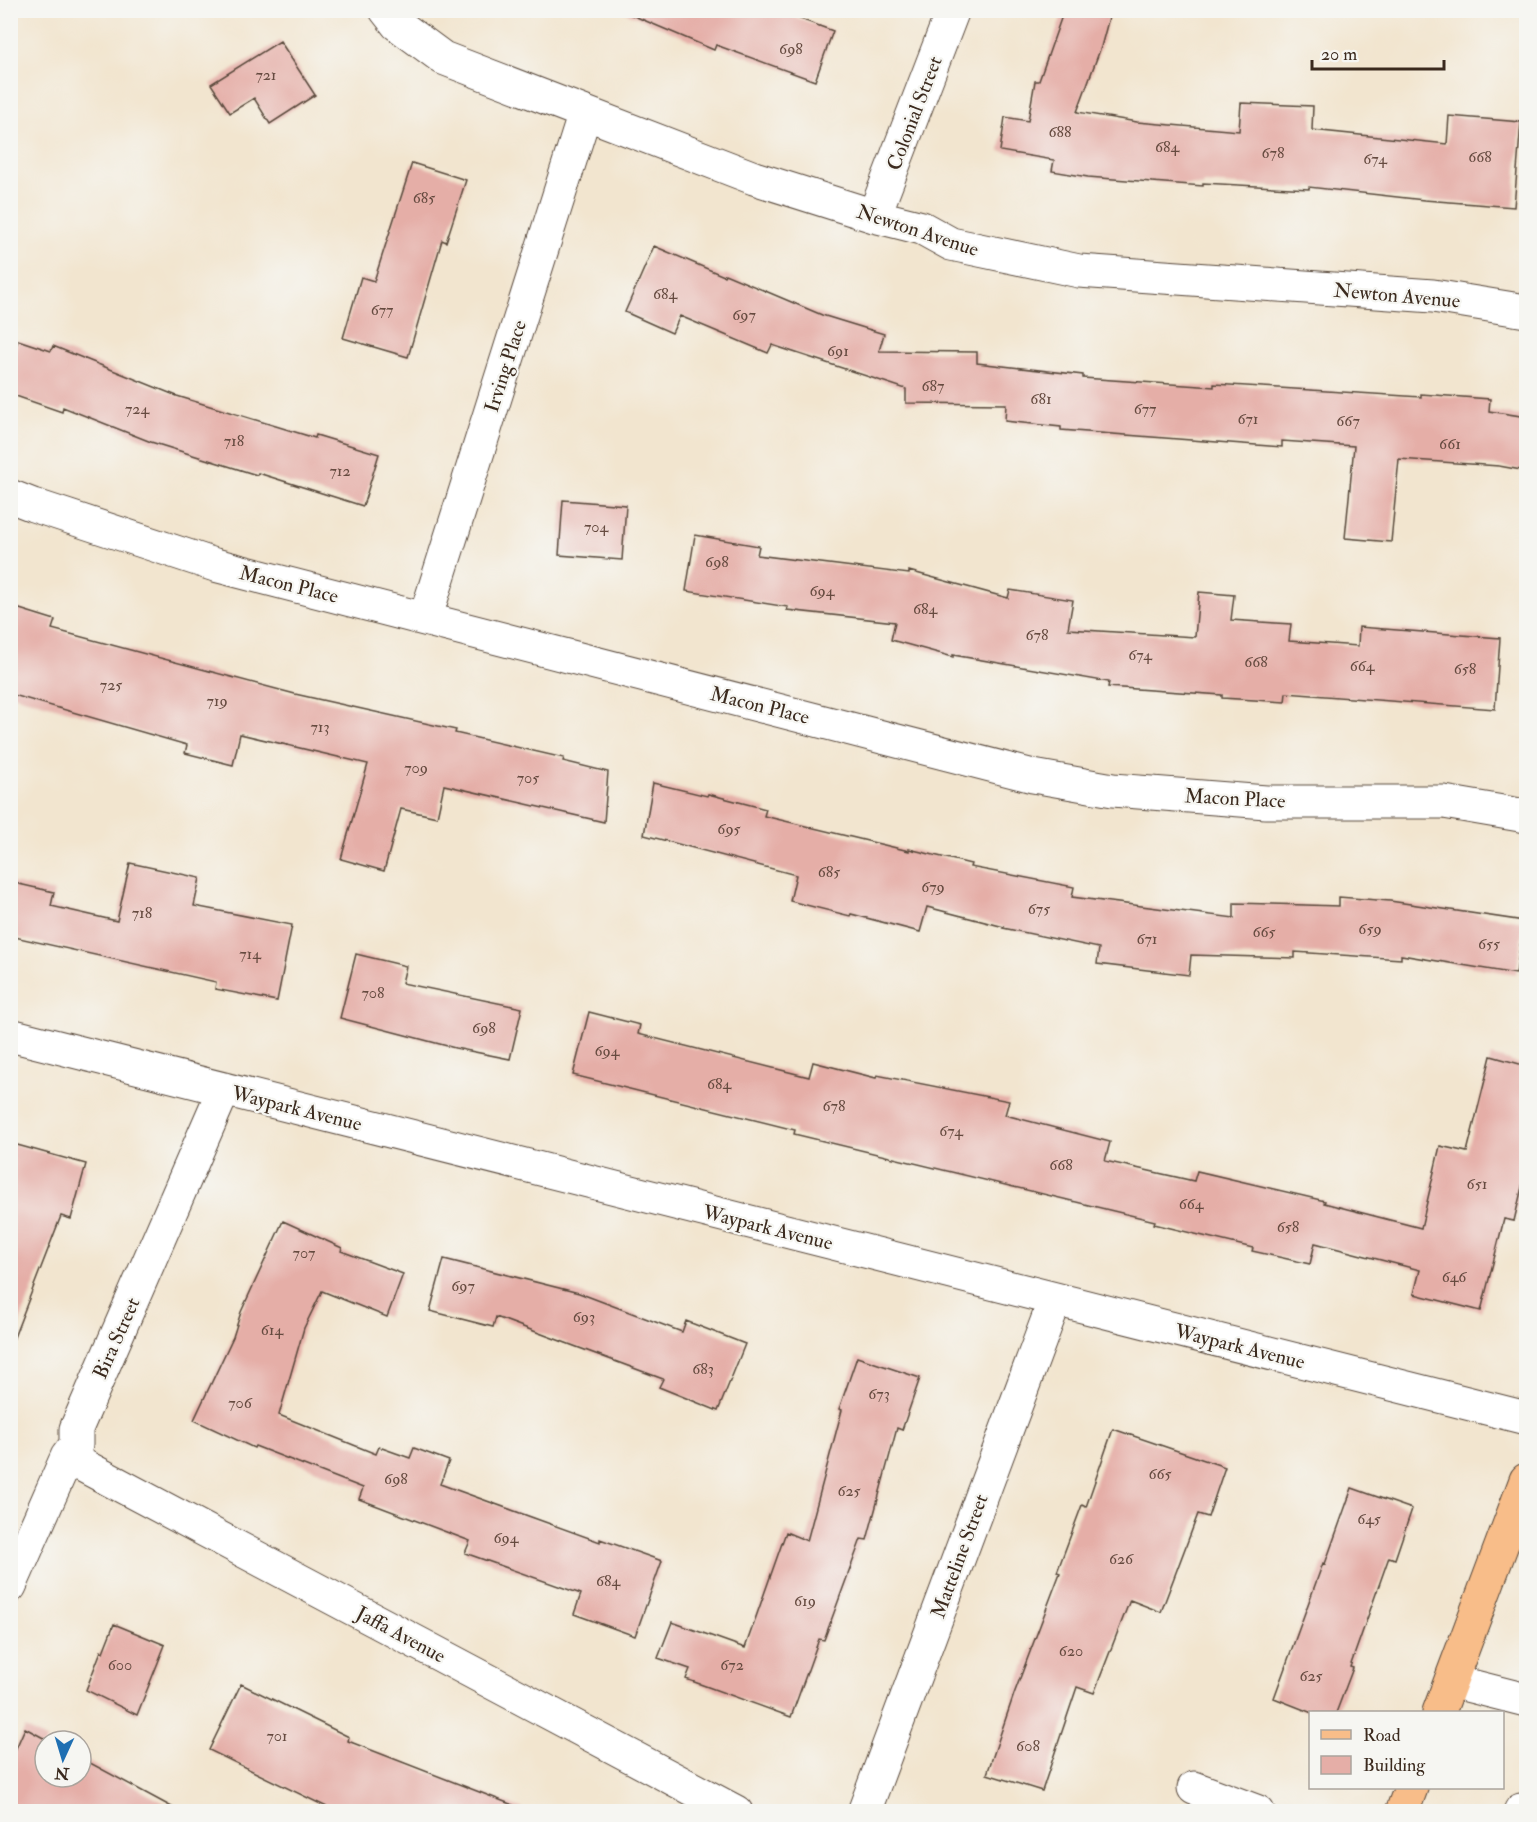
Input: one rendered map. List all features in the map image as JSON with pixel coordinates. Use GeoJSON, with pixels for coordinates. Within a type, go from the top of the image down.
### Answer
{"type":"FeatureCollection","features":[{"type":"Feature","properties":{"kind":"main road"},"geometry":{"type":"LineString","coordinates":[[1440,1711],[1527,1480]]}},
{"type":"Feature","properties":{"kind":"main road"},"geometry":{"type":"LineString","coordinates":[[1402,1812],[1411,1789]]}},
{"type":"Feature","properties":{"kind":"street","name":"Newton Avenue"},"geometry":{"type":"LineString","coordinates":[[386,10],[397,24],[443,58],[754,178],[874,216],[922,228],[951,244],[1079,271],[1433,296],[1527,311]]}},
{"type":"Feature","properties":{"kind":"street","name":"Colonial Street"},"geometry":{"type":"LineString","coordinates":[[874,216],[953,10]]}},
{"type":"Feature","properties":{"kind":"street","name":"Irving Place"},"geometry":{"type":"LineString","coordinates":[[425,619],[585,113]]}},
{"type":"Feature","properties":{"kind":"street","name":"Macon Place"},"geometry":{"type":"LineString","coordinates":[[10,496],[215,565],[1033,776],[1113,790],[1266,802],[1444,802],[1527,816]]}},
{"type":"Feature","properties":{"kind":"street","name":"Waypark Avenue"},"geometry":{"type":"LineString","coordinates":[[10,1035],[1527,1418]]}},
{"type":"Feature","properties":{"kind":"street","name":"Bira Street"},"geometry":{"type":"LineString","coordinates":[[10,1586],[67,1457],[76,1445],[76,1429],[224,1089]]}},
{"type":"Feature","properties":{"kind":"street","name":"Matteline Street"},"geometry":{"type":"LineString","coordinates":[[864,1812],[1055,1300]]}},
{"type":"Feature","properties":{"kind":"street","name":"Jaffa Avenue"},"geometry":{"type":"LineString","coordinates":[[67,1457],[736,1812]]}},
{"type":"Feature","properties":{"kind":"street"},"geometry":{"type":"LineString","coordinates":[[1451,1681],[1527,1700]]}},
{"type":"Feature","properties":{"kind":"street"},"geometry":{"type":"LineString","coordinates":[[1194,1788],[1258,1812]]}},
{"type":"Feature","properties":{"kind":"street"},"geometry":{"type":"LineString","coordinates":[[1520,1812],[1521,1810],[1526,1812]]}},
{"type":"Feature","properties":{"kind":"building"},"geometry":{"type":"Polygon","coordinates":[[[620,10],[776,10],[833,31],[815,81],[716,45],[714,50],[620,10]]]}},
{"type":"Feature","properties":{"kind":"building"},"geometry":{"type":"Polygon","coordinates":[[[1064,10],[1111,10],[1101,47],[1077,112],[1137,122],[1239,131],[1241,103],[1313,106],[1312,130],[1447,144],[1449,116],[1521,122],[1514,207],[1309,187],[1309,189],[1203,183],[1203,186],[1088,177],[1052,171],[1054,160],[1000,151],[1005,117],[1028,121],[1035,81],[1039,81],[1064,10]]]}},
{"type":"Feature","properties":{"kind":"building"},"geometry":{"type":"Polygon","coordinates":[[[280,41],[315,95],[270,124],[254,98],[230,113],[211,84],[280,41]]]}},
{"type":"Feature","properties":{"kind":"building"},"geometry":{"type":"Polygon","coordinates":[[[412,163],[466,180],[446,242],[442,240],[408,357],[343,338],[361,277],[374,281],[412,163]]]}},
{"type":"Feature","properties":{"kind":"building"},"geometry":{"type":"Polygon","coordinates":[[[654,246],[822,315],[884,334],[879,351],[977,352],[977,363],[1083,375],[1083,378],[1214,387],[1214,384],[1490,399],[1489,411],[1527,417],[1527,471],[1499,466],[1399,459],[1391,542],[1345,538],[1354,446],[1282,441],[1282,447],[1061,430],[1061,427],[1005,421],[1006,404],[906,403],[906,389],[772,345],[768,353],[680,316],[672,333],[625,312],[654,246]]]}},
{"type":"Feature","properties":{"kind":"building"},"geometry":{"type":"Polygon","coordinates":[[[18,340],[51,351],[53,346],[177,396],[315,438],[316,435],[379,454],[363,506],[151,442],[63,407],[62,412],[10,394],[10,363],[18,340]]]}},
{"type":"Feature","properties":{"kind":"building"},"geometry":{"type":"Polygon","coordinates":[[[563,500],[626,505],[622,560],[559,555],[563,500]]]}},
{"type":"Feature","properties":{"kind":"building"},"geometry":{"type":"Polygon","coordinates":[[[695,535],[759,546],[757,555],[909,574],[909,571],[1008,598],[1010,590],[1073,600],[1068,629],[1195,637],[1199,592],[1234,595],[1231,620],[1291,624],[1289,641],[1358,646],[1359,627],[1500,638],[1495,709],[1286,693],[1285,702],[1222,698],[1222,695],[1108,687],[1109,682],[953,655],[953,657],[891,640],[895,622],[787,610],[788,607],[686,591],[695,535]]]}},
{"type":"Feature","properties":{"kind":"building"},"geometry":{"type":"Polygon","coordinates":[[[10,606],[55,620],[52,629],[295,694],[456,730],[455,733],[564,758],[563,761],[608,772],[604,822],[444,785],[437,817],[401,809],[384,871],[341,859],[368,764],[240,734],[233,765],[185,753],[187,745],[10,694],[10,606]]]}},
{"type":"Feature","properties":{"kind":"building"},"geometry":{"type":"Polygon","coordinates":[[[653,783],[766,809],[764,816],[971,864],[970,867],[1074,887],[1072,897],[1234,918],[1234,903],[1339,906],[1339,897],[1390,901],[1524,921],[1516,974],[1401,955],[1401,959],[1295,952],[1295,958],[1191,955],[1189,975],[1097,964],[1099,948],[1003,928],[927,907],[920,932],[790,901],[796,875],[644,835],[653,783]]]}},
{"type":"Feature","properties":{"kind":"building"},"geometry":{"type":"Polygon","coordinates":[[[130,863],[200,878],[194,906],[292,925],[277,1001],[215,989],[216,982],[10,936],[10,882],[54,892],[51,906],[117,921],[130,863]]]}},
{"type":"Feature","properties":{"kind":"building"},"geometry":{"type":"Polygon","coordinates":[[[356,954],[406,966],[402,983],[522,1008],[510,1059],[455,1048],[340,1018],[356,954]]]}},
{"type":"Feature","properties":{"kind":"building"},"geometry":{"type":"Polygon","coordinates":[[[589,1012],[640,1025],[638,1034],[809,1077],[813,1062],[876,1078],[877,1075],[1009,1101],[1005,1115],[1110,1142],[1105,1161],[1194,1181],[1197,1171],[1325,1201],[1324,1203],[1421,1228],[1440,1146],[1467,1152],[1491,1056],[1527,1066],[1527,1166],[1514,1221],[1504,1219],[1481,1311],[1414,1294],[1420,1270],[1315,1243],[1310,1264],[1252,1251],[1253,1248],[1154,1224],[1155,1221],[794,1134],[795,1130],[573,1075],[589,1012]]]}},
{"type":"Feature","properties":{"kind":"building"},"geometry":{"type":"Polygon","coordinates":[[[10,1143],[86,1164],[71,1219],[61,1216],[13,1340],[10,1340],[10,1143]]]}},
{"type":"Feature","properties":{"kind":"building"},"geometry":{"type":"Polygon","coordinates":[[[283,1221],[342,1248],[341,1251],[403,1274],[387,1317],[322,1291],[304,1328],[279,1415],[376,1454],[379,1447],[410,1458],[414,1448],[449,1461],[440,1484],[600,1542],[600,1539],[662,1561],[635,1636],[574,1614],[581,1594],[465,1553],[470,1541],[359,1499],[363,1488],[255,1446],[254,1448],[194,1420],[283,1221]]]}},
{"type":"Feature","properties":{"kind":"building"},"geometry":{"type":"Polygon","coordinates":[[[444,1259],[579,1293],[682,1332],[686,1321],[745,1344],[718,1411],[659,1387],[663,1379],[496,1317],[493,1327],[430,1311],[444,1259]]]}},
{"type":"Feature","properties":{"kind":"building"},"geometry":{"type":"Polygon","coordinates":[[[857,1357],[920,1378],[902,1430],[897,1428],[867,1540],[861,1539],[824,1640],[819,1639],[791,1717],[686,1679],[690,1669],[658,1658],[672,1622],[745,1648],[786,1532],[807,1541],[842,1410],[839,1409],[857,1357]]]}},
{"type":"Feature","properties":{"kind":"building"},"geometry":{"type":"Polygon","coordinates":[[[1113,1429],[1225,1467],[1208,1517],[1198,1514],[1161,1612],[1130,1600],[1094,1693],[1077,1687],[1042,1791],[987,1774],[1014,1694],[1060,1573],[1057,1572],[1082,1505],[1086,1507],[1113,1429]]]}},
{"type":"Feature","properties":{"kind":"building"},"geometry":{"type":"Polygon","coordinates":[[[1352,1488],[1412,1509],[1395,1559],[1389,1557],[1337,1711],[1309,1712],[1274,1698],[1323,1563],[1325,1564],[1352,1488]]]}},
{"type":"Feature","properties":{"kind":"building"},"geometry":{"type":"Polygon","coordinates":[[[114,1624],[165,1645],[137,1715],[86,1690],[114,1624]]]}},
{"type":"Feature","properties":{"kind":"building"},"geometry":{"type":"Polygon","coordinates":[[[241,1684],[349,1737],[348,1741],[523,1809],[523,1812],[335,1811],[209,1750],[241,1684]]]}},
{"type":"Feature","properties":{"kind":"building"},"geometry":{"type":"Polygon","coordinates":[[[25,1728],[33,1732],[33,1789],[93,1789],[93,1764],[181,1812],[10,1812],[10,1762],[25,1728]]]}}]}
